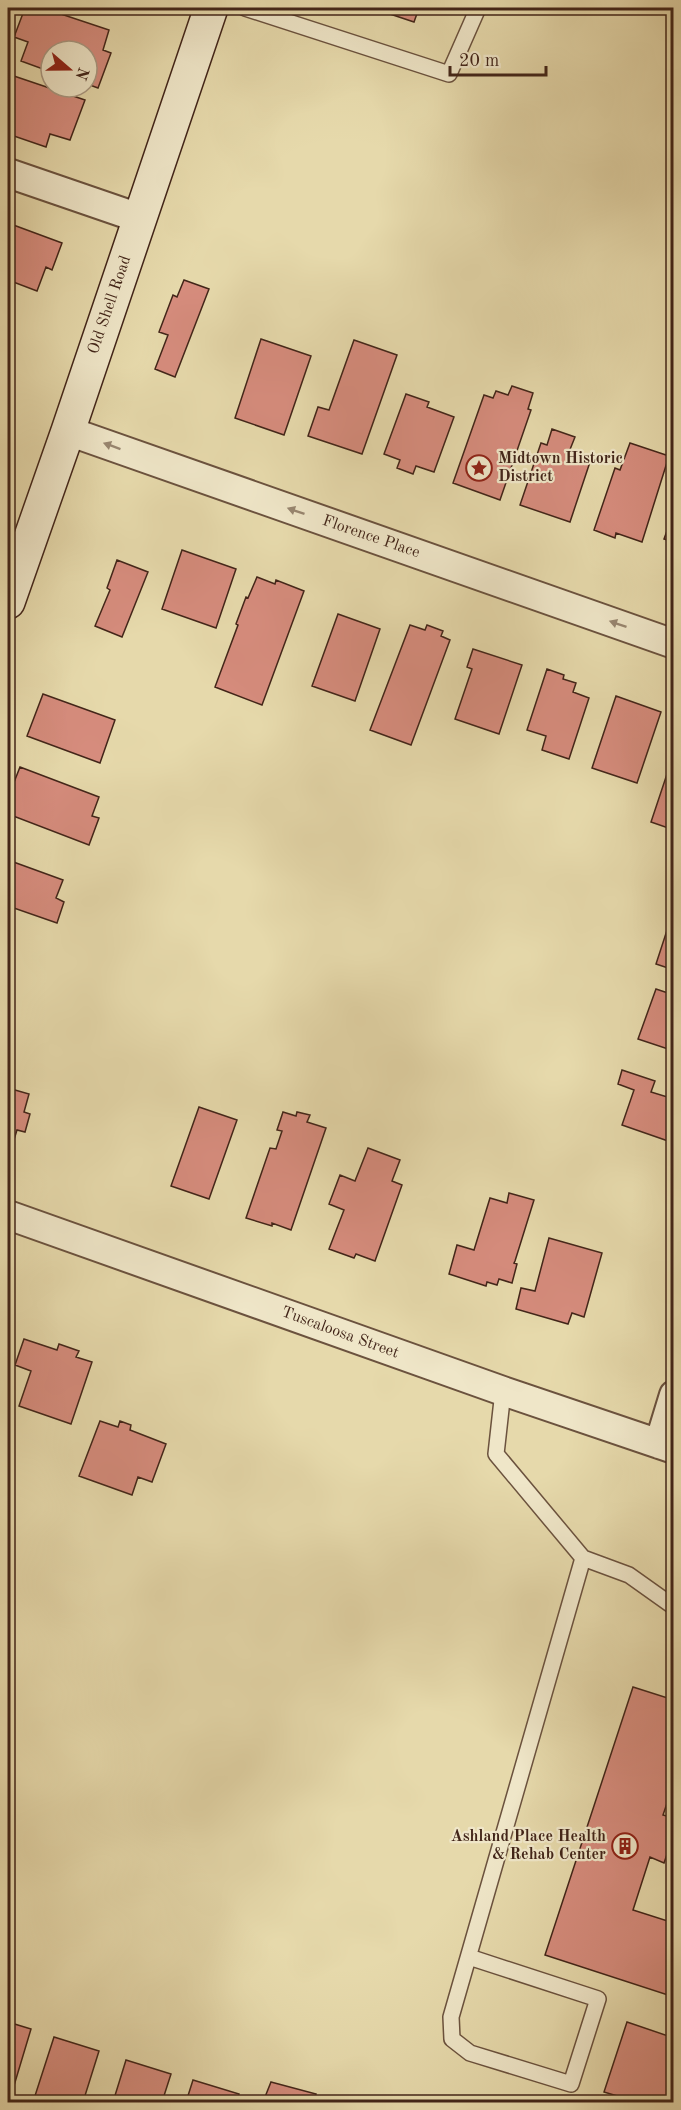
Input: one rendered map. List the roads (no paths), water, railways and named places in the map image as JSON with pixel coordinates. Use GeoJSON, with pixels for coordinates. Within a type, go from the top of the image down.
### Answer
{"type":"FeatureCollection","features":[{"type":"Feature","properties":{"kind":"street","name":"Old Shell Road"},"geometry":{"type":"LineString","coordinates":[[8,602],[211,8]]}},
{"type":"Feature","properties":{"kind":"street"},"geometry":{"type":"LineString","coordinates":[[8,173],[140,218]]}},
{"type":"Feature","properties":{"kind":"street","name":"Florence Place"},"geometry":{"type":"LineString","coordinates":[[68,430],[674,644]]}},
{"type":"Feature","properties":{"kind":"street","name":"Tuscaloosa Street"},"geometry":{"type":"LineString","coordinates":[[8,1215],[666,1447]]}},
{"type":"Feature","properties":{"kind":"street"},"geometry":{"type":"LineString","coordinates":[[666,1447],[674,1395]]}},
{"type":"Feature","properties":{"kind":"lane"},"geometry":{"type":"LineString","coordinates":[[245,8],[449,74],[478,8]]}},
{"type":"Feature","properties":{"kind":"lane"},"geometry":{"type":"LineString","coordinates":[[503,1391],[496,1454],[583,1558],[629,1575],[674,1607]]}},
{"type":"Feature","properties":{"kind":"lane"},"geometry":{"type":"LineString","coordinates":[[469,1957],[598,1999],[571,2084],[470,2053],[452,2039],[451,2017],[583,1558]]}},
{"type":"Feature","properties":{"kind":"place","name":"Midtown Historic District"},"geometry":{"type":"Point","coordinates":[479,468]}},
{"type":"Feature","properties":{"kind":"place","name":"Ashland Place Health & Rehab Center"},"geometry":{"type":"Point","coordinates":[625,1846]}}]}
